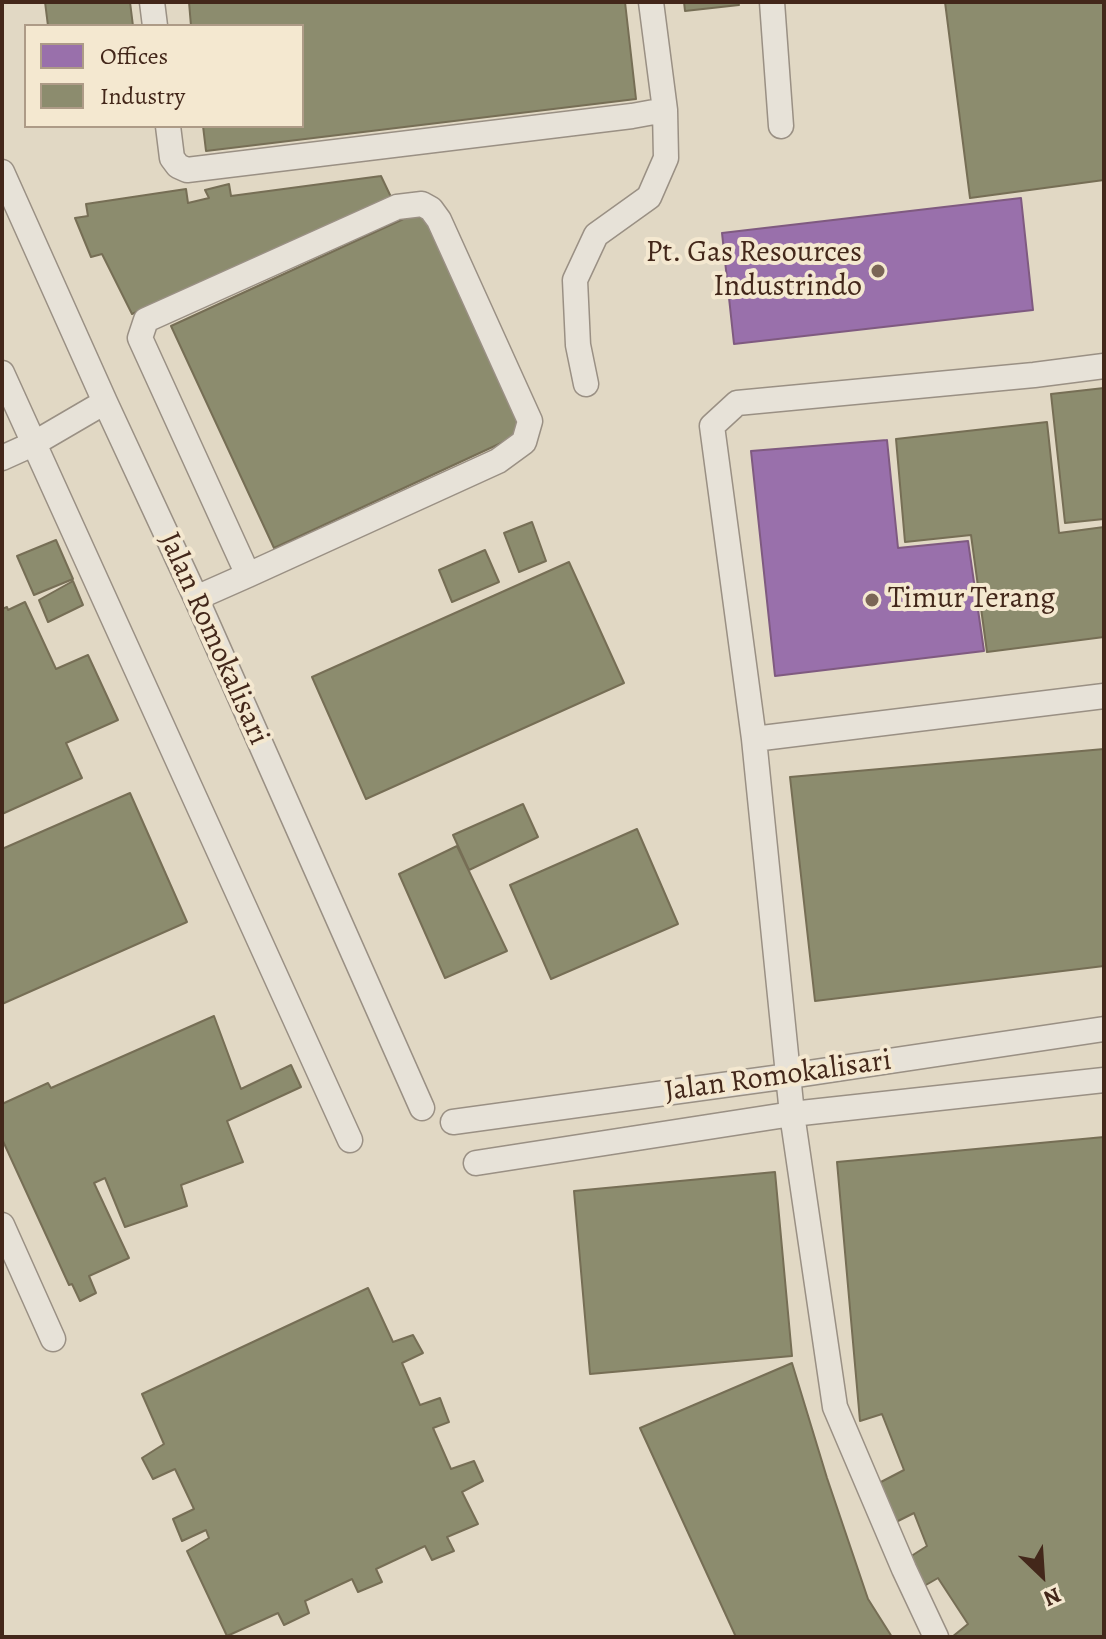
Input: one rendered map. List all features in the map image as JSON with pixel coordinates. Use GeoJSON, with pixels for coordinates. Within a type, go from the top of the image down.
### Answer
{"type":"FeatureCollection","features":[{"type":"Feature","properties":{"kind":"lane"},"geometry":{"type":"LineString","coordinates":[[152,2],[155,24]]}},
{"type":"Feature","properties":{"kind":"lane"},"geometry":{"type":"LineString","coordinates":[[586,384],[578,345],[575,280],[596,235],[649,197],[666,158],[665,110],[651,2]]}},
{"type":"Feature","properties":{"kind":"lane"},"geometry":{"type":"LineString","coordinates":[[772,2],[781,126]]}},
{"type":"Feature","properties":{"kind":"lane"},"geometry":{"type":"LineString","coordinates":[[168,128],[172,158],[178,166],[187,170],[665,110]]}},
{"type":"Feature","properties":{"kind":"lane","name":"Jalan Romokalisari"},"geometry":{"type":"LineString","coordinates":[[2,172],[196,598],[422,1108]]}},
{"type":"Feature","properties":{"kind":"lane"},"geometry":{"type":"LineString","coordinates":[[196,598],[248,575],[498,461],[524,442],[530,421],[439,220],[431,209],[422,204],[397,207],[146,320],[140,338],[248,575]]}},
{"type":"Feature","properties":{"kind":"lane"},"geometry":{"type":"LineString","coordinates":[[936,1637],[835,1407],[792,1114],[754,739],[712,426],[737,403],[1104,366]]}},
{"type":"Feature","properties":{"kind":"lane"},"geometry":{"type":"LineString","coordinates":[[2,373],[350,1140]]}},
{"type":"Feature","properties":{"kind":"lane"},"geometry":{"type":"LineString","coordinates":[[2,458],[33,444],[105,402]]}},
{"type":"Feature","properties":{"kind":"lane"},"geometry":{"type":"LineString","coordinates":[[754,739],[1104,696]]}},
{"type":"Feature","properties":{"kind":"lane","name":"Jalan Romokalisari"},"geometry":{"type":"LineString","coordinates":[[453,1122],[1104,1029]]}},
{"type":"Feature","properties":{"kind":"lane","name":"Jalan Romokalisari"},"geometry":{"type":"LineString","coordinates":[[476,1163],[792,1114],[1104,1080]]}},
{"type":"Feature","properties":{"kind":"lane"},"geometry":{"type":"LineString","coordinates":[[2,1225],[53,1339]]}},
{"type":"Feature","properties":{"kind":"building: Offices","name":"Pt. Gas Resources Industrindo"},"geometry":{"type":"Polygon","coordinates":[[[1021,198],[1033,310],[734,344],[722,233],[1021,198]]]}},
{"type":"Feature","properties":{"kind":"building: Offices","name":"Timur Terang"},"geometry":{"type":"Polygon","coordinates":[[[887,440],[898,548],[968,541],[984,651],[775,676],[751,451],[887,440]]]}},
{"type":"Feature","properties":{"kind":"building: Industry"},"geometry":{"type":"Polygon","coordinates":[[[45,2],[130,2],[133,24],[48,24],[45,2]]]}},
{"type":"Feature","properties":{"kind":"building: Industry"},"geometry":{"type":"Polygon","coordinates":[[[189,2],[625,2],[636,99],[206,151],[203,128],[304,128],[304,24],[191,24],[189,2]]]}},
{"type":"Feature","properties":{"kind":"building: Industry"},"geometry":{"type":"Polygon","coordinates":[[[684,2],[738,2],[739,5],[685,11],[684,2]]]}},
{"type":"Feature","properties":{"kind":"building: Industry"},"geometry":{"type":"Polygon","coordinates":[[[945,2],[1104,2],[1104,180],[970,198],[945,2]]]}},
{"type":"Feature","properties":{"kind":"building: Industry"},"geometry":{"type":"Polygon","coordinates":[[[381,176],[391,197],[132,314],[102,254],[91,257],[75,218],[88,216],[86,204],[186,189],[188,203],[209,198],[205,190],[229,184],[231,196],[381,176]]]}},
{"type":"Feature","properties":{"kind":"building: Industry"},"geometry":{"type":"Polygon","coordinates":[[[423,210],[525,432],[274,548],[171,326],[423,210]]]}},
{"type":"Feature","properties":{"kind":"building: Industry"},"geometry":{"type":"Polygon","coordinates":[[[1104,388],[1104,519],[1065,523],[1051,394],[1104,388]]]}},
{"type":"Feature","properties":{"kind":"building: Industry"},"geometry":{"type":"Polygon","coordinates":[[[1047,422],[1059,533],[1104,527],[1104,637],[987,652],[971,535],[905,542],[896,439],[1047,422]]]}},
{"type":"Feature","properties":{"kind":"building: Industry"},"geometry":{"type":"Polygon","coordinates":[[[532,522],[546,561],[519,572],[504,533],[532,522]]]}},
{"type":"Feature","properties":{"kind":"building: Industry"},"geometry":{"type":"Polygon","coordinates":[[[56,540],[73,579],[34,595],[17,556],[56,540]]]}},
{"type":"Feature","properties":{"kind":"building: Industry"},"geometry":{"type":"Polygon","coordinates":[[[485,550],[499,582],[452,602],[439,570],[485,550]]]}},
{"type":"Feature","properties":{"kind":"building: Industry"},"geometry":{"type":"Polygon","coordinates":[[[569,562],[624,683],[366,799],[312,677],[569,562]]]}},
{"type":"Feature","properties":{"kind":"building: Industry"},"geometry":{"type":"Polygon","coordinates":[[[73,581],[83,605],[48,622],[39,600],[73,581]]]}},
{"type":"Feature","properties":{"kind":"building: Industry"},"geometry":{"type":"Polygon","coordinates":[[[25,602],[56,669],[88,655],[118,720],[66,743],[82,778],[2,814],[2,609],[7,607],[8,610],[25,602]]]}},
{"type":"Feature","properties":{"kind":"building: Industry"},"geometry":{"type":"Polygon","coordinates":[[[1104,749],[1104,966],[815,1001],[790,777],[1104,749]]]}},
{"type":"Feature","properties":{"kind":"building: Industry"},"geometry":{"type":"Polygon","coordinates":[[[130,793],[187,922],[2,1004],[2,849],[130,793]]]}},
{"type":"Feature","properties":{"kind":"building: Industry"},"geometry":{"type":"Polygon","coordinates":[[[523,804],[538,837],[469,870],[453,835],[523,804]]]}},
{"type":"Feature","properties":{"kind":"building: Industry"},"geometry":{"type":"Polygon","coordinates":[[[637,829],[678,924],[551,979],[510,885],[637,829]]]}},
{"type":"Feature","properties":{"kind":"building: Industry"},"geometry":{"type":"Polygon","coordinates":[[[457,846],[507,951],[445,978],[399,874],[457,846]]]}},
{"type":"Feature","properties":{"kind":"building: Industry"},"geometry":{"type":"Polygon","coordinates":[[[214,1016],[241,1089],[291,1065],[301,1087],[227,1121],[243,1162],[181,1185],[187,1206],[125,1227],[105,1178],[94,1183],[129,1258],[89,1276],[96,1293],[80,1301],[72,1284],[69,1285],[2,1139],[2,1104],[48,1083],[51,1088],[214,1016]]]}},
{"type":"Feature","properties":{"kind":"building: Industry"},"geometry":{"type":"Polygon","coordinates":[[[1104,1137],[1104,1637],[952,1637],[968,1624],[938,1578],[919,1589],[905,1560],[927,1546],[914,1513],[890,1525],[879,1483],[904,1470],[882,1414],[860,1421],[837,1162],[1104,1137]]]}},
{"type":"Feature","properties":{"kind":"building: Industry"},"geometry":{"type":"Polygon","coordinates":[[[775,1172],[792,1356],[590,1374],[574,1191],[775,1172]]]}},
{"type":"Feature","properties":{"kind":"building: Industry"},"geometry":{"type":"Polygon","coordinates":[[[368,1288],[393,1342],[413,1335],[423,1353],[402,1363],[420,1405],[440,1398],[449,1422],[433,1428],[451,1469],[474,1461],[483,1481],[462,1492],[478,1524],[447,1537],[454,1551],[432,1560],[425,1546],[376,1569],[382,1582],[358,1592],[352,1579],[305,1601],[309,1613],[284,1625],[278,1613],[227,1636],[187,1551],[209,1538],[206,1530],[182,1541],[173,1519],[194,1509],[175,1469],[153,1479],[142,1458],[164,1444],[142,1394],[368,1288]]]}},
{"type":"Feature","properties":{"kind":"building: Industry"},"geometry":{"type":"Polygon","coordinates":[[[792,1363],[868,1599],[892,1637],[736,1637],[640,1428],[792,1363]]]}},
{"type":"Feature","properties":{"kind":"place","name":"Pt. Gas Resources Industrindo"},"geometry":{"type":"Point","coordinates":[878,271]}},
{"type":"Feature","properties":{"kind":"place","name":"Timur Terang"},"geometry":{"type":"Point","coordinates":[872,600]}}]}
